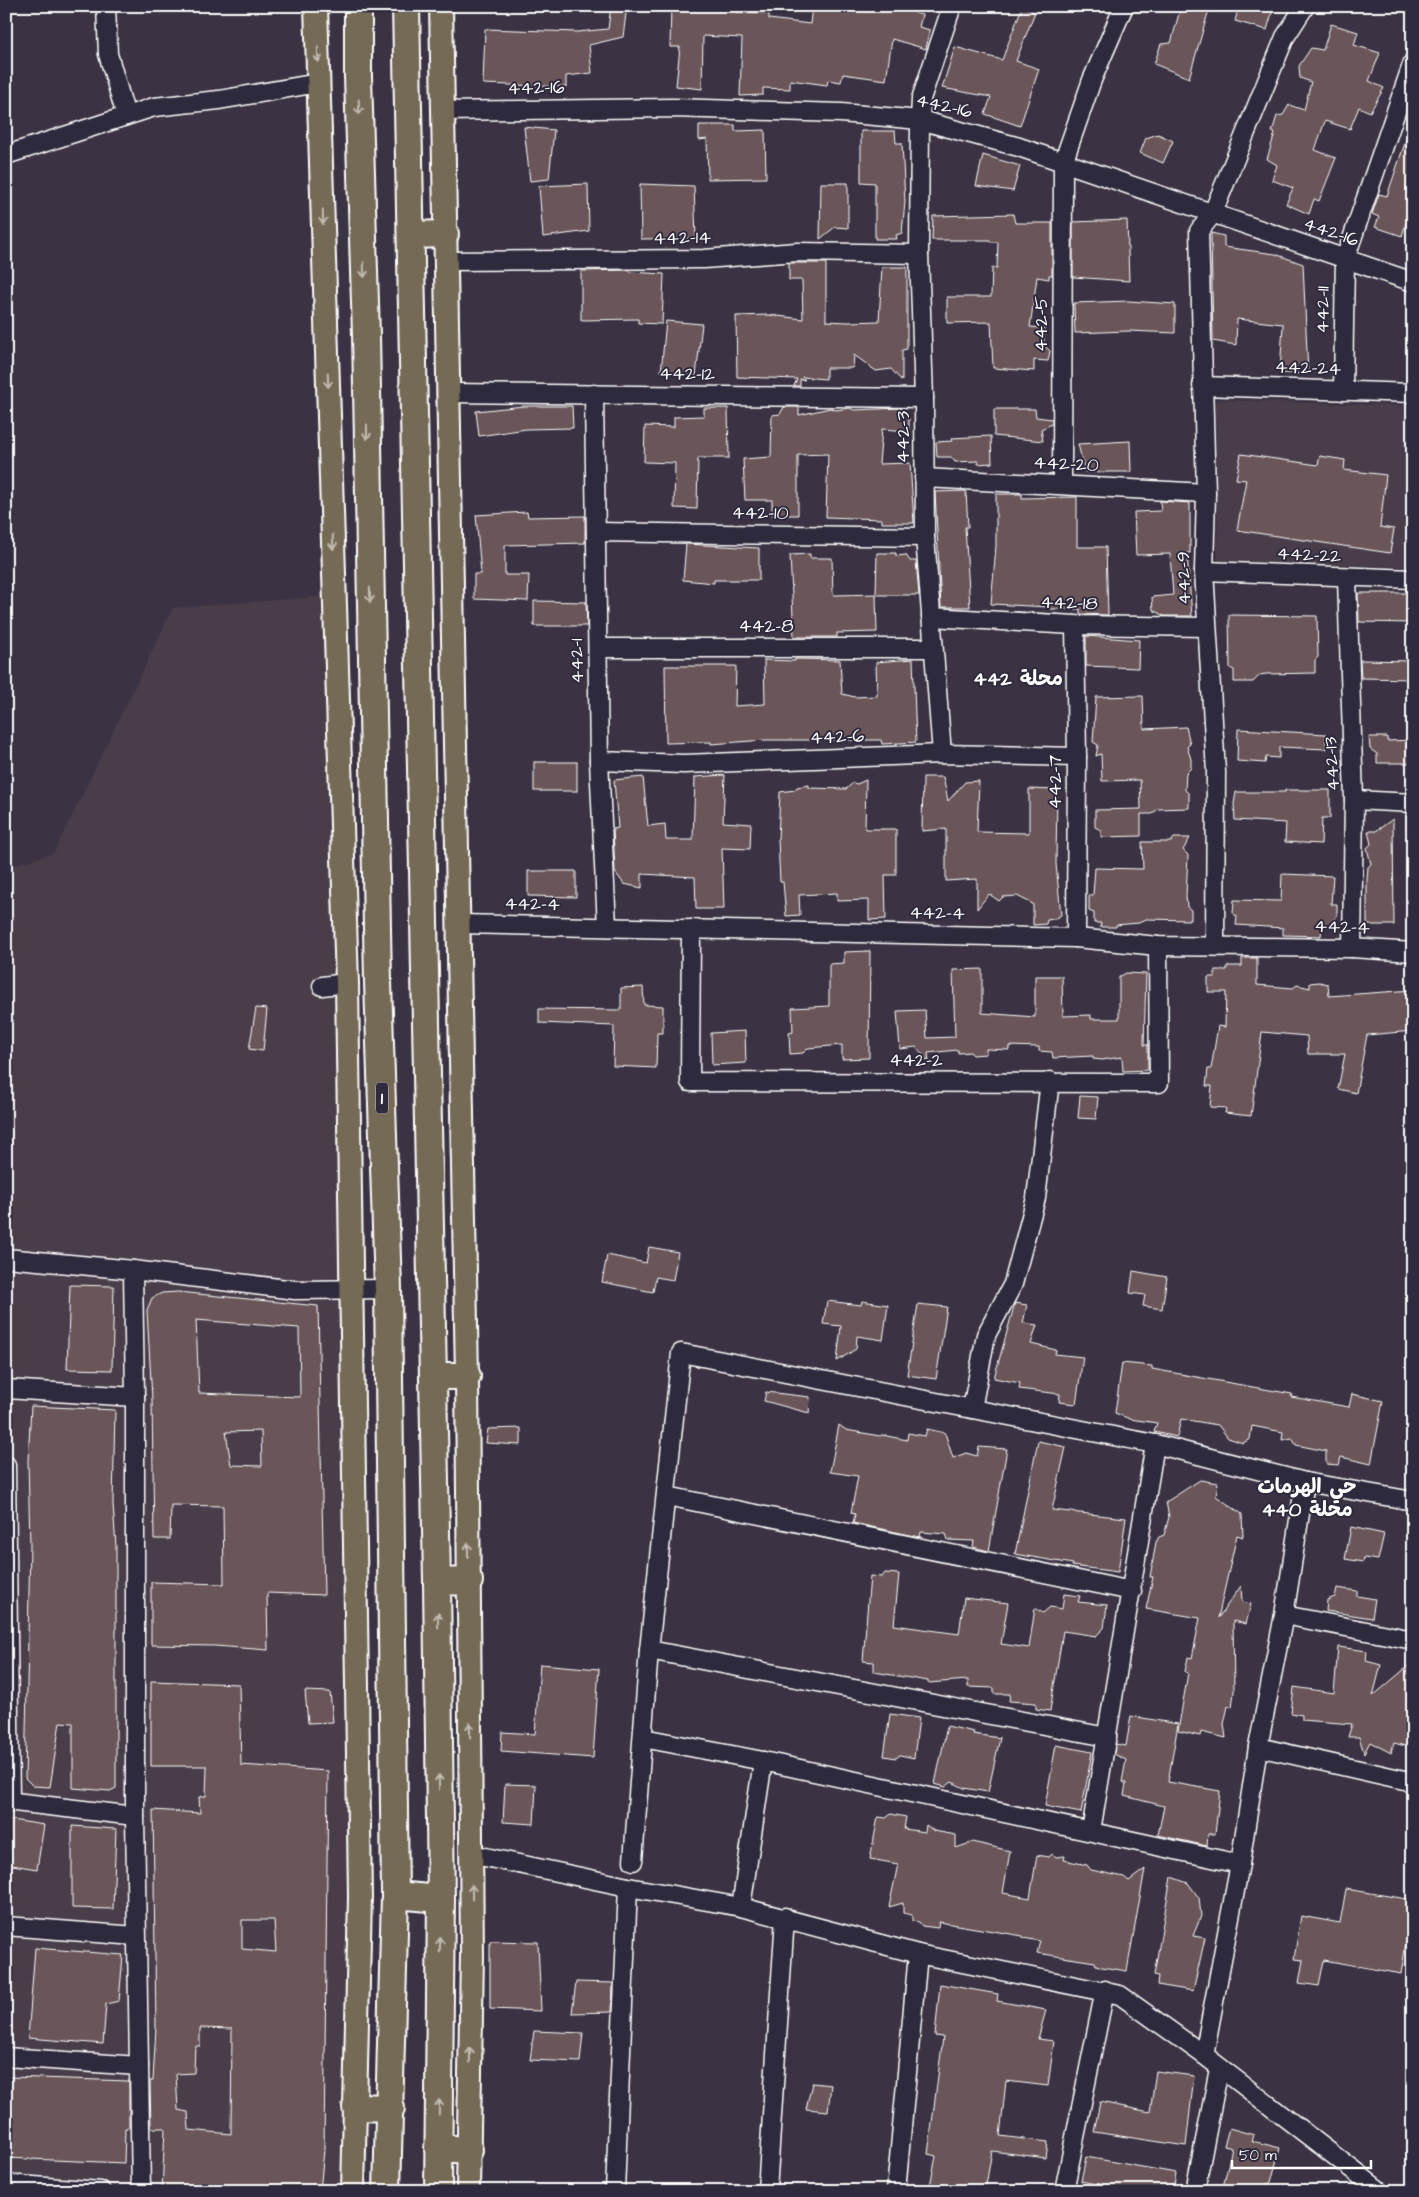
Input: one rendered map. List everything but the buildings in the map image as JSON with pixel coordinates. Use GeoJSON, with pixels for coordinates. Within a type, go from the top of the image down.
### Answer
{"type":"FeatureCollection","features":[{"type":"Feature","properties":{"kind":"highway","name":"1"},"geometry":{"type":"LineString","coordinates":[[358,6],[377,972],[388,1290],[395,1895],[391,2108],[387,2191]]}},
{"type":"Feature","properties":{"kind":"highway"},"geometry":{"type":"LineString","coordinates":[[406,6],[437,1582],[441,1900],[438,2191]]}},
{"type":"Feature","properties":{"kind":"highway"},"geometry":{"type":"LineString","coordinates":[[412,235],[445,234]]}},
{"type":"Feature","properties":{"kind":"highway"},"geometry":{"type":"LineString","coordinates":[[433,1376],[467,1376]]}},
{"type":"Feature","properties":{"kind":"highway"},"geometry":{"type":"LineString","coordinates":[[437,1582],[469,1581]]}},
{"type":"Feature","properties":{"kind":"highway"},"geometry":{"type":"LineString","coordinates":[[395,1895],[441,1900]]}},
{"type":"Feature","properties":{"kind":"highway"},"geometry":{"type":"LineString","coordinates":[[356,2107],[391,2108]]}},
{"type":"Feature","properties":{"kind":"highway"},"geometry":{"type":"LineString","coordinates":[[438,2148],[469,2150]]}},
{"type":"Feature","properties":{"kind":"main road"},"geometry":{"type":"LineString","coordinates":[[316,6],[347,983],[360,1898],[353,2191]]}},
{"type":"Feature","properties":{"kind":"main road"},"geometry":{"type":"LineString","coordinates":[[441,6],[467,1376],[471,1854],[468,2191]]}},
{"type":"Feature","properties":{"kind":"street"},"geometry":{"type":"LineString","coordinates":[[106,6],[108,54],[126,116]]}},
{"type":"Feature","properties":{"kind":"street","name":"442-3"},"geometry":{"type":"LineString","coordinates":[[942,754],[924,537],[920,120],[921,99],[952,6]]}},
{"type":"Feature","properties":{"kind":"street","name":"442-5"},"geometry":{"type":"LineString","coordinates":[[1062,484],[1063,163],[1092,80],[1124,6]]}},
{"type":"Feature","properties":{"kind":"street","name":"442-9"},"geometry":{"type":"LineString","coordinates":[[1215,946],[1216,772],[1204,571],[1206,493],[1199,231],[1212,215],[1285,37],[1305,6]]}},
{"type":"Feature","properties":{"kind":"street","name":"442-11"},"geometry":{"type":"LineString","coordinates":[[1343,391],[1345,260],[1413,62]]}},
{"type":"Feature","properties":{"kind":"street"},"geometry":{"type":"LineString","coordinates":[[6,155],[154,107],[218,100],[318,83]]}},
{"type":"Feature","properties":{"kind":"street","name":"442-16"},"geometry":{"type":"LineString","coordinates":[[443,111],[673,108],[841,113],[920,120],[1019,147],[1212,215],[1413,282]]}},
{"type":"Feature","properties":{"kind":"street","name":"442-14"},"geometry":{"type":"LineString","coordinates":[[446,261],[704,259],[797,252],[920,254]]}},
{"type":"Feature","properties":{"kind":"street","name":"442-24"},"geometry":{"type":"LineString","coordinates":[[1202,386],[1413,393]]}},
{"type":"Feature","properties":{"kind":"street","name":"442-12"},"geometry":{"type":"LineString","coordinates":[[448,393],[924,398]]}},
{"type":"Feature","properties":{"kind":"street","name":"442-1"},"geometry":{"type":"LineString","coordinates":[[594,394],[599,761],[607,927]]}},
{"type":"Feature","properties":{"kind":"street","name":"442-20"},"geometry":{"type":"LineString","coordinates":[[924,478],[1206,493]]}},
{"type":"Feature","properties":{"kind":"street","name":"442-10"},"geometry":{"type":"LineString","coordinates":[[596,532],[924,537]]}},
{"type":"Feature","properties":{"kind":"street","name":"442-22"},"geometry":{"type":"LineString","coordinates":[[1204,571],[1413,580]]}},
{"type":"Feature","properties":{"kind":"street","name":"442-13"},"geometry":{"type":"LineString","coordinates":[[1347,578],[1354,800],[1352,948]]}},
{"type":"Feature","properties":{"kind":"street","name":"442-18"},"geometry":{"type":"LineString","coordinates":[[931,617],[1075,626],[1206,627]]}},
{"type":"Feature","properties":{"kind":"street","name":"442-7"},"geometry":{"type":"LineString","coordinates":[[1075,626],[1077,757],[1076,938]]}},
{"type":"Feature","properties":{"kind":"street","name":"442-8"},"geometry":{"type":"LineString","coordinates":[[598,648],[933,648]]}},
{"type":"Feature","properties":{"kind":"street","name":"442-6"},"geometry":{"type":"LineString","coordinates":[[599,761],[684,764],[942,754],[1077,757]]}},
{"type":"Feature","properties":{"kind":"street"},"geometry":{"type":"LineString","coordinates":[[1354,800],[1413,803]]}},
{"type":"Feature","properties":{"kind":"street","name":"442-4"},"geometry":{"type":"LineString","coordinates":[[459,924],[1076,938],[1158,946],[1352,948],[1413,952]]}},
{"type":"Feature","properties":{"kind":"street","name":"442-2"},"geometry":{"type":"LineString","coordinates":[[691,929],[690,1082],[1050,1081],[1159,1083],[1158,946]]}},
{"type":"Feature","properties":{"kind":"street"},"geometry":{"type":"LineString","coordinates":[[322,986],[347,983]]}},
{"type":"Feature","properties":{"kind":"street"},"geometry":{"type":"LineString","coordinates":[[972,1409],[986,1335],[1013,1284],[1036,1198],[1050,1081]]}},
{"type":"Feature","properties":{"kind":"street"},"geometry":{"type":"LineString","coordinates":[[6,1258],[132,1270],[295,1290],[388,1290]]}},
{"type":"Feature","properties":{"kind":"street"},"geometry":{"type":"LineString","coordinates":[[132,1270],[135,1397],[136,1936],[141,2191]]}},
{"type":"Feature","properties":{"kind":"street"},"geometry":{"type":"LineString","coordinates":[[633,1861],[649,1650],[681,1353],[1155,1444],[1306,1482],[1413,1501]]}},
{"type":"Feature","properties":{"kind":"street"},"geometry":{"type":"LineString","coordinates":[[6,1389],[135,1397]]}},
{"type":"Feature","properties":{"kind":"street"},"geometry":{"type":"LineString","coordinates":[[1091,1831],[1155,1444]]}},
{"type":"Feature","properties":{"kind":"street"},"geometry":{"type":"LineString","coordinates":[[6,1465],[8,1801],[135,1816]]}},
{"type":"Feature","properties":{"kind":"street"},"geometry":{"type":"LineString","coordinates":[[1204,2055],[1240,1864],[1258,1747],[1284,1615],[1306,1482]]}},
{"type":"Feature","properties":{"kind":"street"},"geometry":{"type":"LineString","coordinates":[[667,1496],[1132,1591]]}},
{"type":"Feature","properties":{"kind":"street"},"geometry":{"type":"LineString","coordinates":[[1284,1615],[1413,1640]]}},
{"type":"Feature","properties":{"kind":"street"},"geometry":{"type":"LineString","coordinates":[[649,1650],[1107,1737]]}},
{"type":"Feature","properties":{"kind":"street"},"geometry":{"type":"LineString","coordinates":[[643,1738],[1091,1831],[1240,1864]]}},
{"type":"Feature","properties":{"kind":"street"},"geometry":{"type":"LineString","coordinates":[[1258,1747],[1413,1782]]}},
{"type":"Feature","properties":{"kind":"street"},"geometry":{"type":"LineString","coordinates":[[741,1907],[763,1762]]}},
{"type":"Feature","properties":{"kind":"street"},"geometry":{"type":"LineString","coordinates":[[471,1854],[628,1887],[785,1916],[918,1954],[1105,1990],[1120,1995],[1204,2055],[1219,2069],[1380,2191]]}},
{"type":"Feature","properties":{"kind":"street"},"geometry":{"type":"LineString","coordinates":[[614,2191],[628,1887]]}},
{"type":"Feature","properties":{"kind":"street"},"geometry":{"type":"LineString","coordinates":[[767,2191],[785,1916]]}},
{"type":"Feature","properties":{"kind":"street"},"geometry":{"type":"LineString","coordinates":[[6,1926],[136,1936]]}},
{"type":"Feature","properties":{"kind":"street"},"geometry":{"type":"LineString","coordinates":[[896,2191],[918,1954]]}},
{"type":"Feature","properties":{"kind":"street"},"geometry":{"type":"LineString","coordinates":[[1064,2191],[1105,1990]]}},
{"type":"Feature","properties":{"kind":"street"},"geometry":{"type":"LineString","coordinates":[[6,2057],[139,2066]]}},
{"type":"Feature","properties":{"kind":"street"},"geometry":{"type":"LineString","coordinates":[[1195,2191],[1219,2069]]}},
{"type":"Feature","properties":{"kind":"street"},"geometry":{"type":"LineString","coordinates":[[6,2184],[101,2191]]}},
{"type":"Feature","properties":{"kind":"shaded area"},"geometry":{"type":"Polygon","coordinates":[[[1215,400],[1413,406],[1413,567],[1218,561],[1215,400]]]}},
{"type":"Feature","properties":{"kind":"shaded area"},"geometry":{"type":"Polygon","coordinates":[[[343,595],[361,1230],[371,2127],[367,2191],[6,2191],[6,868],[54,853],[173,608],[343,595]]]}},
{"type":"Feature","properties":{"kind":"district","name":"محلة 442"},"geometry":{"type":"Point","coordinates":[1018,679]}},
{"type":"Feature","properties":{"kind":"district","name":"حي الهرمات محلة 440"},"geometry":{"type":"Point","coordinates":[1307,1498]}}]}
